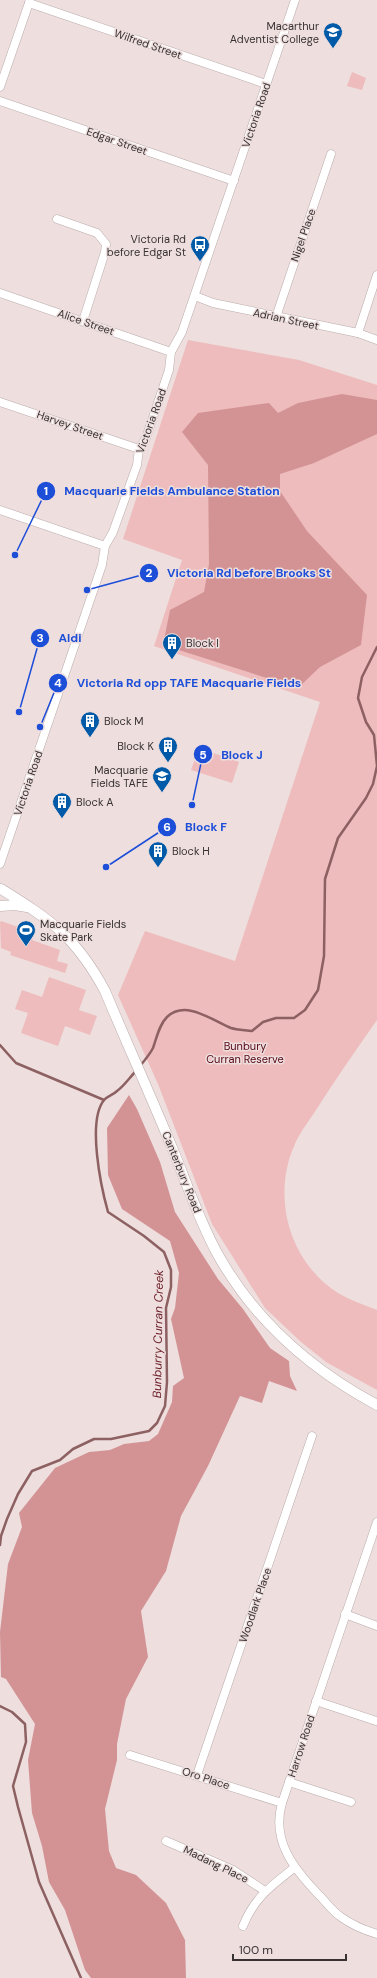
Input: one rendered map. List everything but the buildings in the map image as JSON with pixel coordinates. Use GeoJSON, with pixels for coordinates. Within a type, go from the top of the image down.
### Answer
{"type":"FeatureCollection","features":[{"type":"Feature","properties":{"kind":"main road"},"geometry":{"type":"LineString","coordinates":[[0,901],[2,896],[1,888]]}},
{"type":"Feature","properties":{"kind":"main road","name":"Canterbury Road"},"geometry":{"type":"LineString","coordinates":[[1,888],[43,915],[75,944],[91,965],[119,1023],[195,1206],[217,1253],[240,1289],[254,1308],[294,1350],[327,1376],[377,1405]]}},
{"type":"Feature","properties":{"kind":"main road","name":"Canterbury Road"},"geometry":{"type":"LineString","coordinates":[[0,906],[15,905],[29,907]]}},
{"type":"Feature","properties":{"kind":"street","name":"Victoria Road"},"geometry":{"type":"LineString","coordinates":[[0,864],[102,565],[105,546],[116,526],[137,464],[139,449],[146,438],[169,370],[171,352],[182,332],[195,296],[295,0]]}},
{"type":"Feature","properties":{"kind":"street","name":"Wilfred Street"},"geometry":{"type":"LineString","coordinates":[[30,2],[266,84]]}},
{"type":"Feature","properties":{"kind":"street"},"geometry":{"type":"LineString","coordinates":[[0,86],[30,2]]}},
{"type":"Feature","properties":{"kind":"street","name":"Edgar Street"},"geometry":{"type":"LineString","coordinates":[[0,101],[234,181]]}},
{"type":"Feature","properties":{"kind":"street","name":"Nigel Place"},"geometry":{"type":"LineString","coordinates":[[276,317],[331,154]]}},
{"type":"Feature","properties":{"kind":"street"},"geometry":{"type":"LineString","coordinates":[[57,219],[97,233],[102,237],[106,244],[105,252],[83,321]]}},
{"type":"Feature","properties":{"kind":"street"},"geometry":{"type":"LineString","coordinates":[[358,333],[377,275]]}},
{"type":"Feature","properties":{"kind":"street","name":"Alice Street"},"geometry":{"type":"LineString","coordinates":[[0,293],[171,352]]}},
{"type":"Feature","properties":{"kind":"street","name":"Adrian Street"},"geometry":{"type":"LineString","coordinates":[[195,296],[213,303],[358,333],[377,340]]}},
{"type":"Feature","properties":{"kind":"street","name":"Harvey Street"},"geometry":{"type":"LineString","coordinates":[[0,402],[139,449]]}},
{"type":"Feature","properties":{"kind":"street"},"geometry":{"type":"LineString","coordinates":[[0,510],[105,546]]}},
{"type":"Feature","properties":{"kind":"street","name":"Woodlark Place"},"geometry":{"type":"LineString","coordinates":[[197,1775],[312,1436]]}},
{"type":"Feature","properties":{"kind":"street","name":"Harrow Road"},"geometry":{"type":"LineString","coordinates":[[376,1526],[345,1614],[282,1803],[278,1820],[280,1838],[286,1855],[294,1868],[341,1918],[354,1926],[377,1934]]}},
{"type":"Feature","properties":{"kind":"street"},"geometry":{"type":"LineString","coordinates":[[345,1614],[377,1626]]}},
{"type":"Feature","properties":{"kind":"street"},"geometry":{"type":"LineString","coordinates":[[316,1701],[376,1721]]}},
{"type":"Feature","properties":{"kind":"street","name":"Oro Place"},"geometry":{"type":"LineString","coordinates":[[130,1755],[282,1803]]}},
{"type":"Feature","properties":{"kind":"street"},"geometry":{"type":"LineString","coordinates":[[289,1782],[351,1802]]}},
{"type":"Feature","properties":{"kind":"street","name":"Madang Place"},"geometry":{"type":"LineString","coordinates":[[166,1841],[233,1870],[265,1891]]}},
{"type":"Feature","properties":{"kind":"street"},"geometry":{"type":"LineString","coordinates":[[243,1926],[249,1911],[265,1891],[294,1868]]}},
{"type":"Feature","properties":{"kind":"green space"},"geometry":{"type":"Polygon","coordinates":[[[352,72],[366,78],[362,90],[347,86],[352,72]]]}},
{"type":"Feature","properties":{"kind":"green space","name":"Bunbury Curran Reserve"},"geometry":{"type":"Polygon","coordinates":[[[188,340],[299,360],[377,385],[377,1020],[299,1135],[288,1164],[285,1185],[285,1206],[289,1226],[297,1246],[307,1264],[321,1280],[338,1293],[377,1310],[377,1390],[326,1362],[301,1342],[265,1308],[212,1224],[158,1084],[118,995],[145,931],[235,961],[320,702],[154,646],[182,560],[123,539],[188,340]]]}},
{"type":"Feature","properties":{"kind":"green space"},"geometry":{"type":"Polygon","coordinates":[[[199,748],[239,762],[232,783],[191,770],[199,748]]]}},
{"type":"Feature","properties":{"kind":"green space","name":"Macquarie Fields Skate Park"},"geometry":{"type":"Polygon","coordinates":[[[1,921],[35,933],[32,940],[60,950],[57,961],[68,964],[65,973],[10,955],[11,952],[1,948],[1,921]]]}},
{"type":"Feature","properties":{"kind":"green space"},"geometry":{"type":"Polygon","coordinates":[[[49,977],[86,990],[79,1010],[97,1016],[90,1035],[65,1026],[58,1046],[21,1033],[28,1013],[15,1009],[22,990],[42,997],[49,977]]]}},
{"type":"Feature","properties":{"kind":"shaded area"},"geometry":{"type":"Polygon","coordinates":[[[342,394],[377,400],[377,434],[314,463],[280,474],[280,491],[307,531],[367,595],[361,645],[320,667],[298,688],[163,645],[170,610],[204,592],[209,564],[208,465],[182,432],[198,413],[269,403],[278,413],[298,403],[342,394]]]}},
{"type":"Feature","properties":{"kind":"shaded area"},"geometry":{"type":"Polygon","coordinates":[[[129,1095],[137,1109],[160,1162],[175,1212],[218,1279],[243,1309],[270,1348],[289,1361],[290,1376],[297,1391],[269,1381],[262,1403],[240,1396],[208,1466],[181,1516],[166,1571],[141,1611],[148,1657],[126,1699],[117,1744],[117,1760],[105,1809],[109,1851],[116,1868],[136,1875],[166,1903],[185,1940],[186,1978],[91,1978],[85,1970],[65,1910],[49,1882],[42,1846],[32,1813],[28,1760],[35,1724],[6,1679],[1,1677],[0,1632],[8,1564],[22,1527],[19,1513],[55,1468],[89,1452],[110,1450],[124,1444],[149,1441],[158,1434],[172,1402],[173,1386],[184,1378],[171,1319],[175,1308],[179,1273],[170,1241],[122,1209],[108,1175],[107,1128],[129,1095]]]}},
{"type":"Feature","properties":{"kind":"waterway","name":"Bunburry Curran Creek"},"geometry":{"type":"LineString","coordinates":[[140,1066],[153,1048],[158,1031],[162,1024],[167,1017],[174,1012],[182,1010],[191,1011],[199,1013],[231,1028],[252,1031],[263,1022],[276,1018],[294,1018],[305,1010],[318,990],[324,956],[325,879],[338,838],[366,798],[373,784],[377,766],[374,735],[366,722],[358,698],[362,677],[377,647]]}},
{"type":"Feature","properties":{"kind":"waterway"},"geometry":{"type":"LineString","coordinates":[[0,1045],[16,1063],[104,1100]]}},
{"type":"Feature","properties":{"kind":"waterway","name":"Bunburry Curran Creek"},"geometry":{"type":"LineString","coordinates":[[0,1545],[1,1536],[7,1519],[18,1494],[32,1471],[60,1460],[73,1449],[94,1439],[111,1439],[149,1431],[157,1423],[165,1406],[167,1382],[166,1308],[171,1287],[171,1270],[164,1252],[144,1236],[108,1212],[102,1187],[97,1154],[96,1123],[99,1110],[104,1100],[120,1089],[136,1071]]}},
{"type":"Feature","properties":{"kind":"waterway","name":"Bunburry Curran Creek"},"geometry":{"type":"LineString","coordinates":[[0,1706],[12,1712],[25,1724],[26,1742],[13,1786],[39,1882],[81,1978]]}},
{"type":"Feature","properties":{"kind":"place","name":"Macarthur Adventist College"},"geometry":{"type":"Point","coordinates":[333,49]}},
{"type":"Feature","properties":{"kind":"place","name":"Victoria Rd before Edgar St"},"geometry":{"type":"Point","coordinates":[200,262]}},
{"type":"Feature","properties":{"kind":"place","name":"Macquarie Fields Ambulance Station"},"geometry":{"type":"Point","coordinates":[15,555]}},
{"type":"Feature","properties":{"kind":"place","name":"Victoria Rd before Brooks St"},"geometry":{"type":"Point","coordinates":[87,590]}},
{"type":"Feature","properties":{"kind":"place","name":"Block I"},"geometry":{"type":"Point","coordinates":[172,660]}},
{"type":"Feature","properties":{"kind":"place","name":"Aldi"},"geometry":{"type":"Point","coordinates":[19,712]}},
{"type":"Feature","properties":{"kind":"place","name":"Victoria Rd opp TAFE Macquarie Fields"},"geometry":{"type":"Point","coordinates":[40,727]}},
{"type":"Feature","properties":{"kind":"place","name":"Block M"},"geometry":{"type":"Point","coordinates":[90,738]}},
{"type":"Feature","properties":{"kind":"place","name":"Block K"},"geometry":{"type":"Point","coordinates":[168,763]}},
{"type":"Feature","properties":{"kind":"place","name":"Macquarie Fields TAFE"},"geometry":{"type":"Point","coordinates":[162,793]}},
{"type":"Feature","properties":{"kind":"place","name":"Block J"},"geometry":{"type":"Point","coordinates":[192,805]}},
{"type":"Feature","properties":{"kind":"place","name":"Block A"},"geometry":{"type":"Point","coordinates":[62,819]}},
{"type":"Feature","properties":{"kind":"place","name":"Block F"},"geometry":{"type":"Point","coordinates":[106,867]}},
{"type":"Feature","properties":{"kind":"place","name":"Block H"},"geometry":{"type":"Point","coordinates":[158,868]}},
{"type":"Feature","properties":{"kind":"place","name":"Macquarie Fields Skate Park"},"geometry":{"type":"Point","coordinates":[26,947]}}]}
